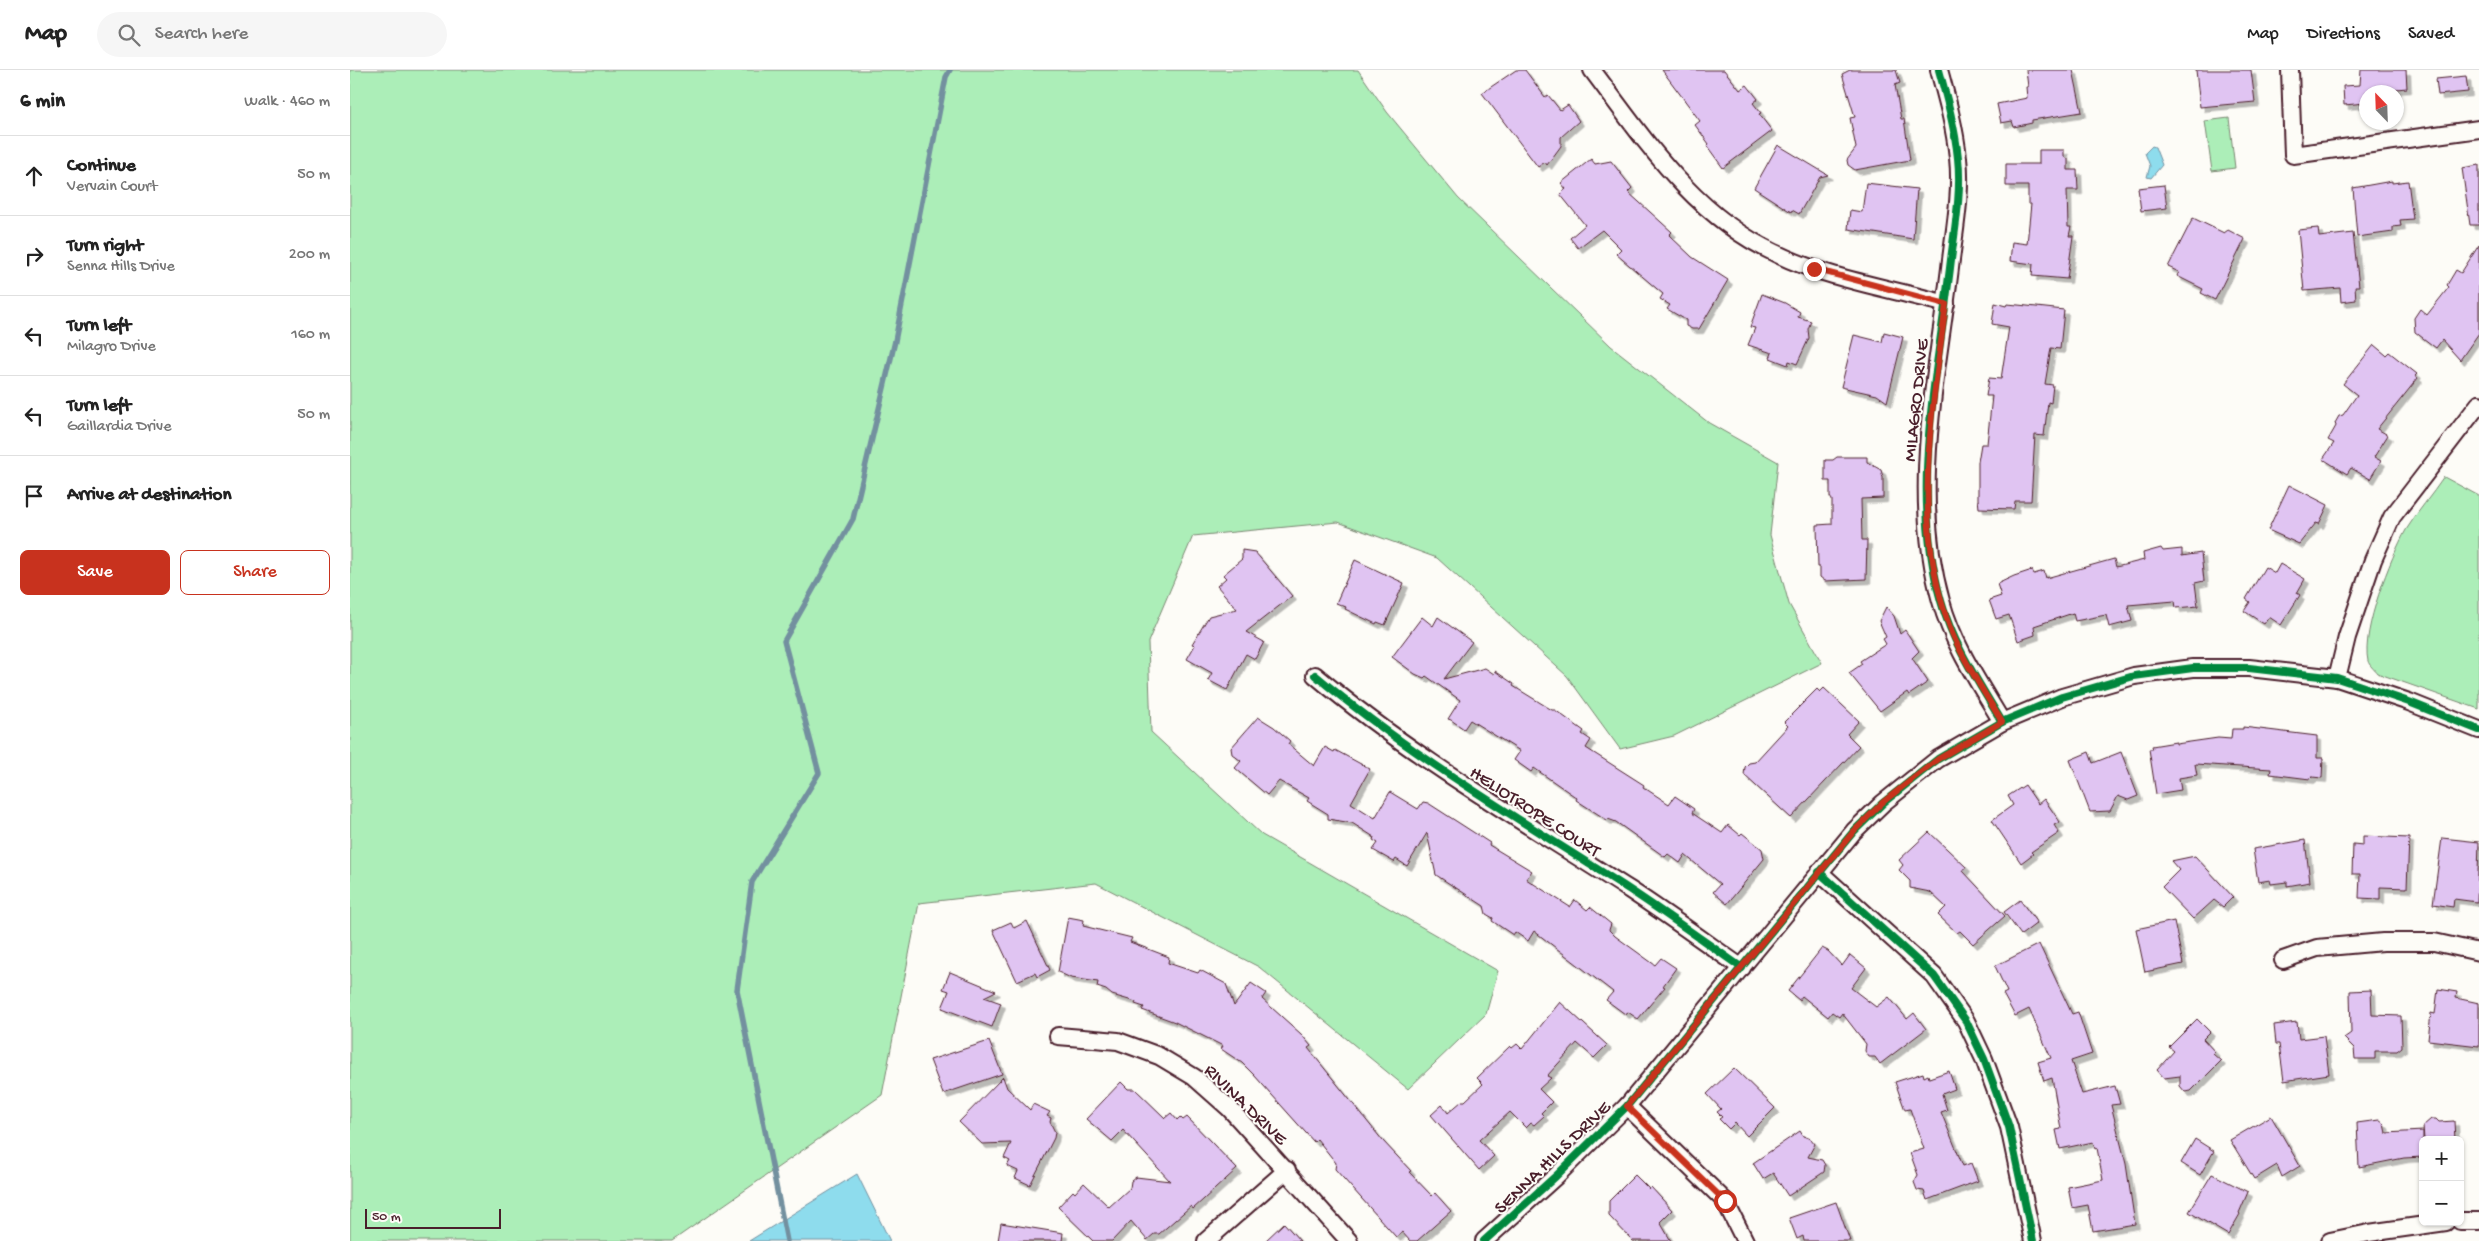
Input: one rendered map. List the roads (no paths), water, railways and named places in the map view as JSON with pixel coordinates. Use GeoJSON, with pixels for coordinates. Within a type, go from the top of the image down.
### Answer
{"type":"FeatureCollection","features":[{"type":"Feature","properties":{"kind":"street"},"geometry":{"type":"LineString","coordinates":[[1592,70],[1670,174],[1700,204],[1738,233],[1775,254],[1814,269],[1946,304]]}},
{"type":"Feature","properties":{"kind":"street","name":"MILAGRO DRIVE"},"geometry":{"type":"LineString","coordinates":[[1939,70],[1950,110],[1958,160],[1957,206],[1928,443],[1926,484],[1931,550],[1941,601],[1953,635],[2002,722]]}},
{"type":"Feature","properties":{"kind":"street"},"geometry":{"type":"LineString","coordinates":[[2290,70],[2293,155],[2479,129]]}},
{"type":"Feature","properties":{"kind":"street"},"geometry":{"type":"LineString","coordinates":[[2337,678],[2347,636],[2373,560],[2392,516],[2479,404]]}},
{"type":"Feature","properties":{"kind":"street","name":"SENNA HILLS DRIVE"},"geometry":{"type":"LineString","coordinates":[[1484,1241],[1556,1176],[1627,1106],[1854,831],[1883,802],[1938,759],[2002,722],[2062,697],[2134,676],[2194,668],[2249,668],[2337,678],[2409,702],[2479,730]]}},
{"type":"Feature","properties":{"kind":"street","name":"HELIOTROPE COURT"},"geometry":{"type":"LineString","coordinates":[[1315,674],[1360,713],[1518,819],[1632,891],[1742,968]]}},
{"type":"Feature","properties":{"kind":"street"},"geometry":{"type":"LineString","coordinates":[[1819,872],[1934,976],[1966,1021],[1984,1059],[2009,1127],[2033,1241]]}},
{"type":"Feature","properties":{"kind":"street"},"geometry":{"type":"LineString","coordinates":[[2283,960],[2317,948],[2383,942],[2434,942],[2479,952]]}},
{"type":"Feature","properties":{"kind":"street","name":"RIVINA DRIVE"},"geometry":{"type":"LineString","coordinates":[[1058,1036],[1118,1041],[1160,1056],[1194,1077],[1229,1108],[1349,1241]]}},
{"type":"Feature","properties":{"kind":"street"},"geometry":{"type":"LineString","coordinates":[[1627,1106],[1725,1201],[1745,1241]]}},
{"type":"Feature","properties":{"kind":"street"},"geometry":{"type":"LineString","coordinates":[[1206,1241],[1286,1170]]}},
{"type":"Feature","properties":{"kind":"street"},"geometry":{"type":"LineString","coordinates":[[2464,1221],[2479,1221]]}},
{"type":"Feature","properties":{"kind":"street"},"geometry":{"type":"LineString","coordinates":[[2330,1241],[2369,1232],[2419,1226]]}},
{"type":"Feature","properties":{"kind":"water"},"geometry":{"type":"Polygon","coordinates":[[[2152,146],[2155,147],[2162,165],[2151,178],[2147,177],[2150,166],[2145,153],[2152,146]]]}},
{"type":"Feature","properties":{"kind":"water"},"geometry":{"type":"Polygon","coordinates":[[[857,1174],[890,1241],[749,1241],[857,1174]]]}},
{"type":"Feature","properties":{"kind":"waterway"},"geometry":{"type":"LineString","coordinates":[[787,1241],[737,990],[752,882],[819,773],[784,641],[853,519],[895,341],[946,77],[950,70]]}}]}
